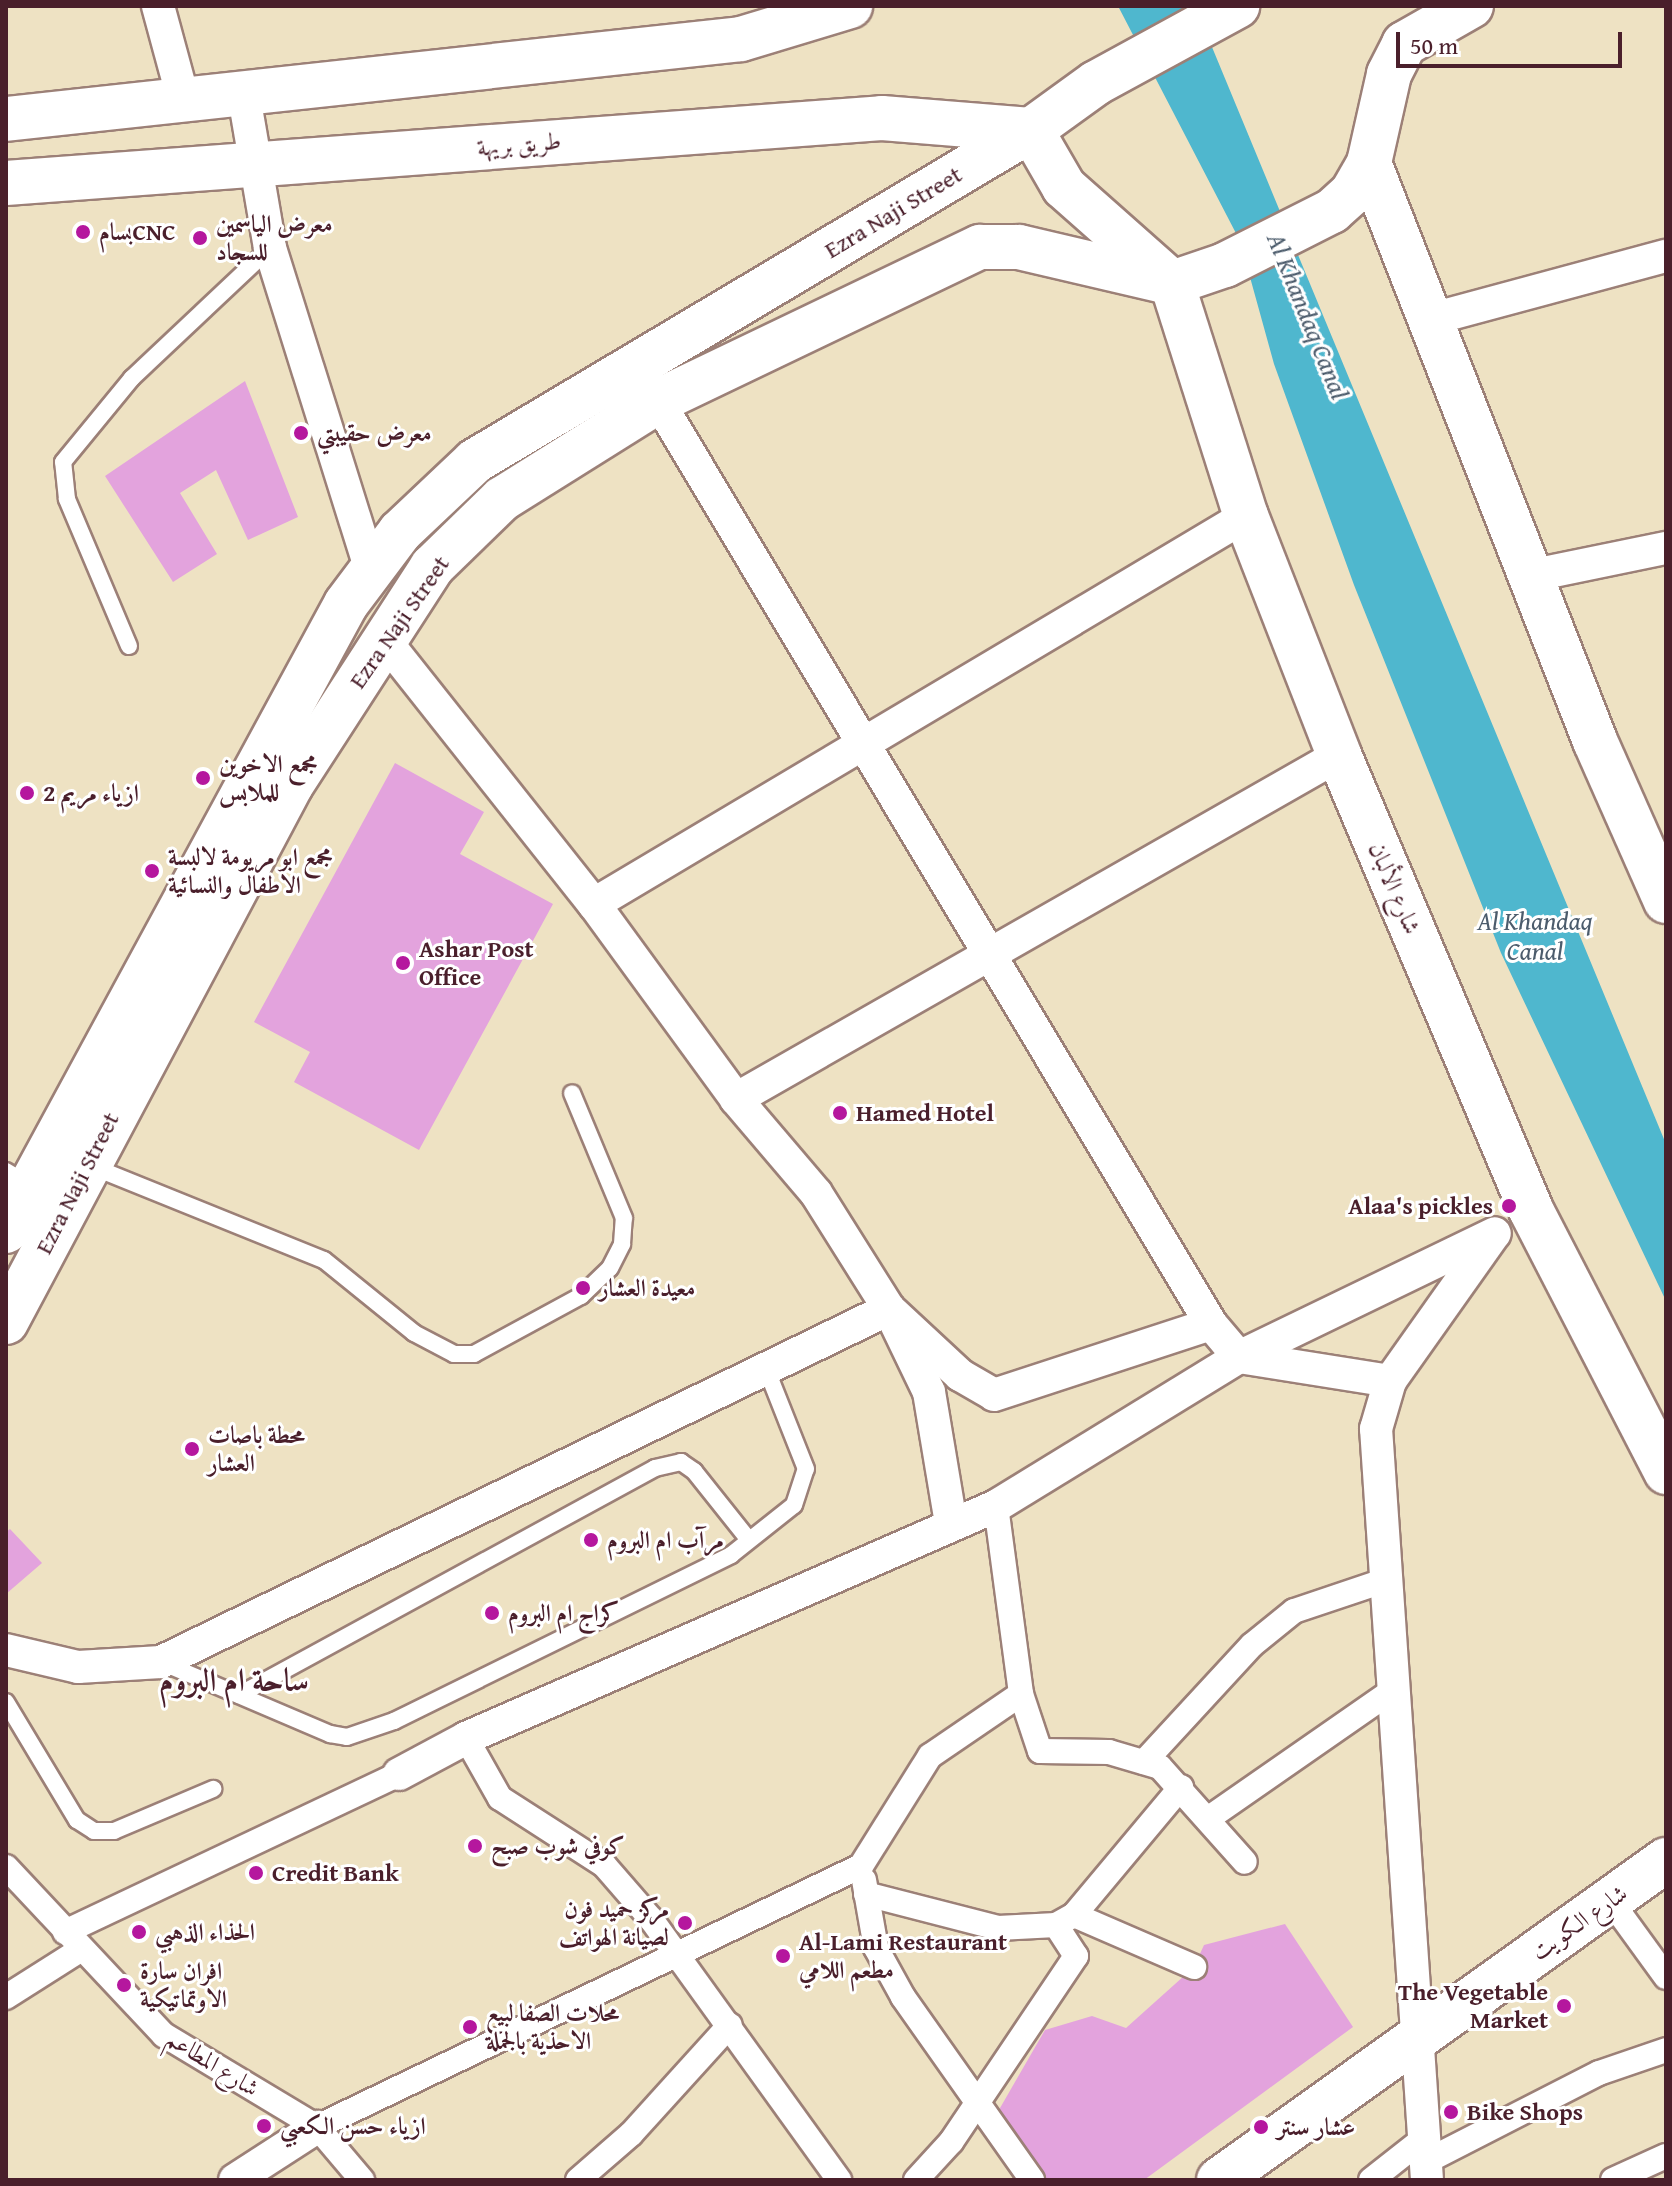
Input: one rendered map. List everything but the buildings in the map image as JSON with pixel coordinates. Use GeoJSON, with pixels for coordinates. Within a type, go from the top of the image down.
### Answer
{"type":"FeatureCollection","features":[{"type":"Feature","properties":{"kind":"main road"},"geometry":{"type":"LineString","coordinates":[[6,119],[244,96],[741,39],[850,6]]}},
{"type":"Feature","properties":{"kind":"main road","name":"Ezra Naji Street"},"geometry":{"type":"LineString","coordinates":[[6,1231],[18,1178],[370,568],[475,461],[1031,130],[1096,83],[1237,6]]}},
{"type":"Feature","properties":{"kind":"main road"},"geometry":{"type":"LineString","coordinates":[[1031,130],[1064,187],[1172,283],[1225,265],[1332,211],[1369,163],[1389,74],[1404,44],[1430,24],[1471,6]]}},
{"type":"Feature","properties":{"kind":"main road","name":"طريق بريهة"},"geometry":{"type":"LineString","coordinates":[[6,183],[882,118],[1031,130]]}},
{"type":"Feature","properties":{"kind":"main road"},"geometry":{"type":"LineString","coordinates":[[1369,163],[1529,576],[1666,901]]}},
{"type":"Feature","properties":{"kind":"main road","name":"Ezra Naji Street"},"geometry":{"type":"LineString","coordinates":[[6,1322],[86,1164],[291,785],[383,638],[432,567],[502,499],[658,401],[980,247],[1019,247],[1172,283]]}},
{"type":"Feature","properties":{"kind":"main road","name":"شارع الألبان"},"geometry":{"type":"LineString","coordinates":[[1172,283],[1246,516],[1339,755],[1513,1222],[1666,1472]]}},
{"type":"Feature","properties":{"kind":"main road","name":"شارع الكويت"},"geometry":{"type":"LineString","coordinates":[[1219,2180],[1666,1860]]}},
{"type":"Feature","properties":{"kind":"street"},"geometry":{"type":"LineString","coordinates":[[158,6],[184,102]]}},
{"type":"Feature","properties":{"kind":"street"},"geometry":{"type":"LineString","coordinates":[[244,96],[270,248],[370,568]]}},
{"type":"Feature","properties":{"kind":"street"},"geometry":{"type":"LineString","coordinates":[[1428,320],[1666,256]]}},
{"type":"Feature","properties":{"kind":"street"},"geometry":{"type":"LineString","coordinates":[[658,401],[993,952],[1211,1324],[1239,1357],[1390,1381]]}},
{"type":"Feature","properties":{"kind":"street"},"geometry":{"type":"LineString","coordinates":[[594,904],[1246,516]]}},
{"type":"Feature","properties":{"kind":"street"},"geometry":{"type":"LineString","coordinates":[[1529,576],[1666,548]]}},
{"type":"Feature","properties":{"kind":"street"},"geometry":{"type":"LineString","coordinates":[[383,638],[594,904],[736,1099],[816,1193],[889,1309],[929,1392],[951,1524]]}},
{"type":"Feature","properties":{"kind":"street"},"geometry":{"type":"LineString","coordinates":[[736,1099],[1339,755]]}},
{"type":"Feature","properties":{"kind":"street"},"geometry":{"type":"LineString","coordinates":[[6,1997],[72,1941],[466,1738],[996,1506],[1239,1357],[1513,1222]]}},
{"type":"Feature","properties":{"kind":"street"},"geometry":{"type":"LineString","coordinates":[[1425,2160],[1414,2040],[1376,1429],[1390,1381],[1513,1222]]}},
{"type":"Feature","properties":{"kind":"street"},"geometry":{"type":"LineString","coordinates":[[889,1309],[960,1375],[994,1395],[1211,1324]]}},
{"type":"Feature","properties":{"kind":"street"},"geometry":{"type":"LineString","coordinates":[[6,1650],[91,1668],[161,1662],[889,1309]]}},
{"type":"Feature","properties":{"kind":"street"},"geometry":{"type":"LineString","coordinates":[[996,1506],[1021,1694],[1040,1751],[1109,1752],[1144,1762],[1181,1787],[1245,1862]]}},
{"type":"Feature","properties":{"kind":"street"},"geometry":{"type":"LineString","coordinates":[[1144,1762],[1252,1645],[1294,1611],[1386,1580]]}},
{"type":"Feature","properties":{"kind":"street"},"geometry":{"type":"LineString","coordinates":[[1209,1818],[1392,1691]]}},
{"type":"Feature","properties":{"kind":"street"},"geometry":{"type":"LineString","coordinates":[[235,2180],[317,2127],[861,1866],[930,1756],[1021,1694]]}},
{"type":"Feature","properties":{"kind":"street"},"geometry":{"type":"LineString","coordinates":[[466,1738],[500,1798],[604,1865],[730,2025],[839,2180]]}},
{"type":"Feature","properties":{"kind":"street"},"geometry":{"type":"LineString","coordinates":[[1065,1920],[1181,1787]]}},
{"type":"Feature","properties":{"kind":"street"},"geometry":{"type":"LineString","coordinates":[[861,1866],[882,1960],[1032,2180]]}},
{"type":"Feature","properties":{"kind":"street","name":"شارع المطاعم"},"geometry":{"type":"LineString","coordinates":[[8,1873],[164,2035],[317,2127],[362,2180]]}},
{"type":"Feature","properties":{"kind":"street"},"geometry":{"type":"LineString","coordinates":[[866,1894],[998,1928],[1065,1920],[1097,1925],[1194,1967]]}},
{"type":"Feature","properties":{"kind":"street"},"geometry":{"type":"LineString","coordinates":[[1610,1900],[1666,1977]]}},
{"type":"Feature","properties":{"kind":"street"},"geometry":{"type":"LineString","coordinates":[[1065,1920],[1076,1956]]}},
{"type":"Feature","properties":{"kind":"street"},"geometry":{"type":"LineString","coordinates":[[916,2180],[977,2101],[1097,1925]]}},
{"type":"Feature","properties":{"kind":"street"},"geometry":{"type":"LineString","coordinates":[[579,2180],[631,2134],[730,2025]]}},
{"type":"Feature","properties":{"kind":"street"},"geometry":{"type":"LineString","coordinates":[[1371,2180],[1425,2160],[1599,2073],[1666,2050]]}},
{"type":"Feature","properties":{"kind":"street"},"geometry":{"type":"LineString","coordinates":[[1613,2180],[1666,2156]]}},
{"type":"Feature","properties":{"kind":"lane"},"geometry":{"type":"LineString","coordinates":[[129,646],[67,499],[63,462],[132,378],[270,248]]}},
{"type":"Feature","properties":{"kind":"lane"},"geometry":{"type":"LineString","coordinates":[[86,1164],[324,1260],[414,1333],[454,1354],[474,1354],[581,1296],[622,1244],[624,1218],[572,1093]]}},
{"type":"Feature","properties":{"kind":"lane"},"geometry":{"type":"LineString","coordinates":[[161,1662],[330,1734],[367,1731],[731,1555],[794,1505],[806,1479],[766,1368]]}},
{"type":"Feature","properties":{"kind":"lane"},"geometry":{"type":"LineString","coordinates":[[239,1695],[655,1468],[681,1462],[694,1471],[748,1539]]}},
{"type":"Feature","properties":{"kind":"lane"},"geometry":{"type":"LineString","coordinates":[[6,1702],[77,1820],[94,1831],[114,1831],[213,1789]]}},
{"type":"Feature","properties":{"kind":"water","name":"Al Khandaq Canal"},"geometry":{"type":"Polygon","coordinates":[[[1118,6],[1195,6],[1666,1144],[1666,1301],[1501,953],[1354,585],[1274,364],[1240,241],[1118,6]]]}},
{"type":"Feature","properties":{"kind":"place","name":"بسامCNC"},"geometry":{"type":"Point","coordinates":[83,232]}},
{"type":"Feature","properties":{"kind":"place","name":"معرض الياسمين للسجاد"},"geometry":{"type":"Point","coordinates":[200,238]}},
{"type":"Feature","properties":{"kind":"place","name":"معرض حقيبتي"},"geometry":{"type":"Point","coordinates":[301,433]}},
{"type":"Feature","properties":{"kind":"place","name":"مجمع الاخوين للملابس"},"geometry":{"type":"Point","coordinates":[203,778]}},
{"type":"Feature","properties":{"kind":"place","name":"ازياء مريم 2"},"geometry":{"type":"Point","coordinates":[27,793]}},
{"type":"Feature","properties":{"kind":"place","name":"مجمع ابو مريومة لالبسة الاطفال والنسائية"},"geometry":{"type":"Point","coordinates":[152,871]}},
{"type":"Feature","properties":{"kind":"place","name":"Ashar Post Office"},"geometry":{"type":"Point","coordinates":[403,963]}},
{"type":"Feature","properties":{"kind":"place","name":"Hamed Hotel"},"geometry":{"type":"Point","coordinates":[840,1113]}},
{"type":"Feature","properties":{"kind":"place","name":"Alaa's pickles"},"geometry":{"type":"Point","coordinates":[1509,1206]}},
{"type":"Feature","properties":{"kind":"place","name":"معيدة العشار"},"geometry":{"type":"Point","coordinates":[583,1288]}},
{"type":"Feature","properties":{"kind":"place","name":"محطة باصات العشار"},"geometry":{"type":"Point","coordinates":[192,1449]}},
{"type":"Feature","properties":{"kind":"place","name":"مرآب ام البروم"},"geometry":{"type":"Point","coordinates":[591,1540]}},
{"type":"Feature","properties":{"kind":"place","name":"كراج ام البروم"},"geometry":{"type":"Point","coordinates":[492,1613]}},
{"type":"Feature","properties":{"kind":"place","name":"كوفي شوب صبح"},"geometry":{"type":"Point","coordinates":[475,1846]}},
{"type":"Feature","properties":{"kind":"place","name":"Credit Bank"},"geometry":{"type":"Point","coordinates":[256,1873]}},
{"type":"Feature","properties":{"kind":"place","name":"مركز حميد فون لصيانة الهواتف"},"geometry":{"type":"Point","coordinates":[685,1923]}},
{"type":"Feature","properties":{"kind":"place","name":"الحذاء الذهبي"},"geometry":{"type":"Point","coordinates":[139,1932]}},
{"type":"Feature","properties":{"kind":"place","name":"Al-Lami Restaurant مطعم اللامي"},"geometry":{"type":"Point","coordinates":[783,1956]}},
{"type":"Feature","properties":{"kind":"place","name":"افران سارة الاوتماتيكية"},"geometry":{"type":"Point","coordinates":[124,1985]}},
{"type":"Feature","properties":{"kind":"place","name":"The Vegetable Market"},"geometry":{"type":"Point","coordinates":[1564,2006]}},
{"type":"Feature","properties":{"kind":"place","name":"محلات الصفا لبيع الاحذية بالجملة"},"geometry":{"type":"Point","coordinates":[470,2027]}},
{"type":"Feature","properties":{"kind":"place","name":"Bike Shops"},"geometry":{"type":"Point","coordinates":[1451,2112]}},
{"type":"Feature","properties":{"kind":"place","name":"ازياء حسن الكعبي"},"geometry":{"type":"Point","coordinates":[264,2126]}},
{"type":"Feature","properties":{"kind":"place","name":"عشار سنتر"},"geometry":{"type":"Point","coordinates":[1261,2127]}},
{"type":"Feature","properties":{"kind":"district","name":"ساحة ام البروم"},"geometry":{"type":"Point","coordinates":[234,1680]}}]}
